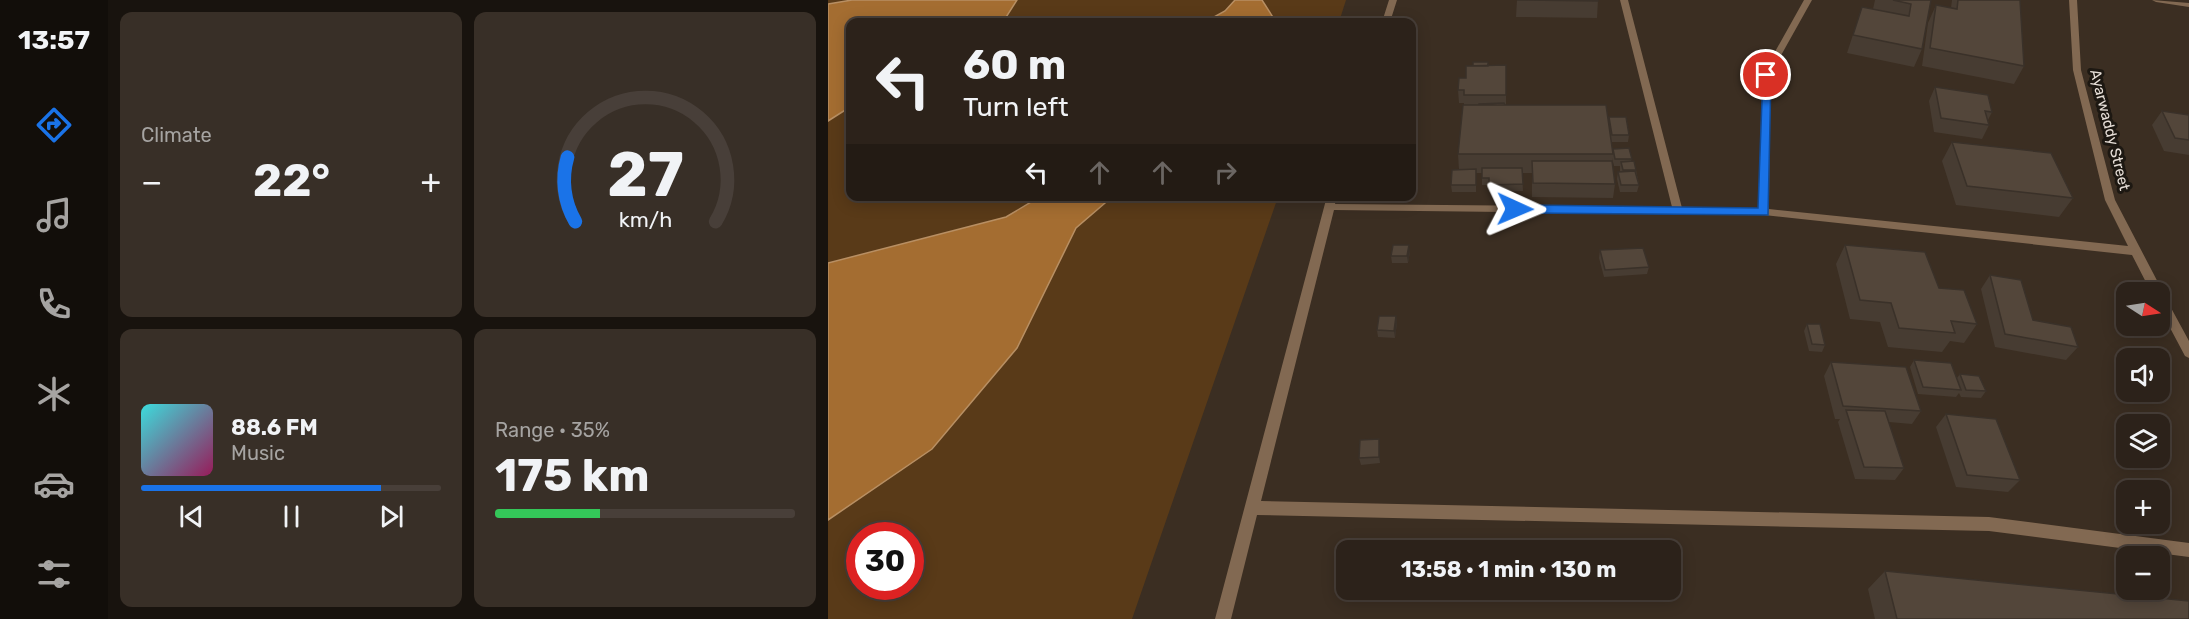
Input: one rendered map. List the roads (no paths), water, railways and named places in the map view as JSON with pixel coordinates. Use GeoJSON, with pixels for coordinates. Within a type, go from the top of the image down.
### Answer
{"type":"FeatureCollection","features":[{"type":"Feature","properties":{"kind":"street"},"geometry":{"type":"LineString","coordinates":[[1387,18],[1394,0]]}},
{"type":"Feature","properties":{"kind":"street"},"geometry":{"type":"LineString","coordinates":[[1624,0],[1678,211]]}},
{"type":"Feature","properties":{"kind":"street"},"geometry":{"type":"LineString","coordinates":[[1764,212],[1766,75],[1808,0]]}},
{"type":"Feature","properties":{"kind":"street","name":"Ayarwaddy Street"},"geometry":{"type":"LineString","coordinates":[[2073,0],[2080,81],[2110,200],[2152,282]]}},
{"type":"Feature","properties":{"kind":"street"},"geometry":{"type":"LineString","coordinates":[[2156,0],[2189,5]]}},
{"type":"Feature","properties":{"kind":"street"},"geometry":{"type":"LineString","coordinates":[[1223,619],[1330,202],[1764,212],[2135,250]]}},
{"type":"Feature","properties":{"kind":"street"},"geometry":{"type":"LineString","coordinates":[[2170,317],[2189,353]]}},
{"type":"Feature","properties":{"kind":"street"},"geometry":{"type":"LineString","coordinates":[[1252,508],[1989,524],[2189,550]]}}]}
